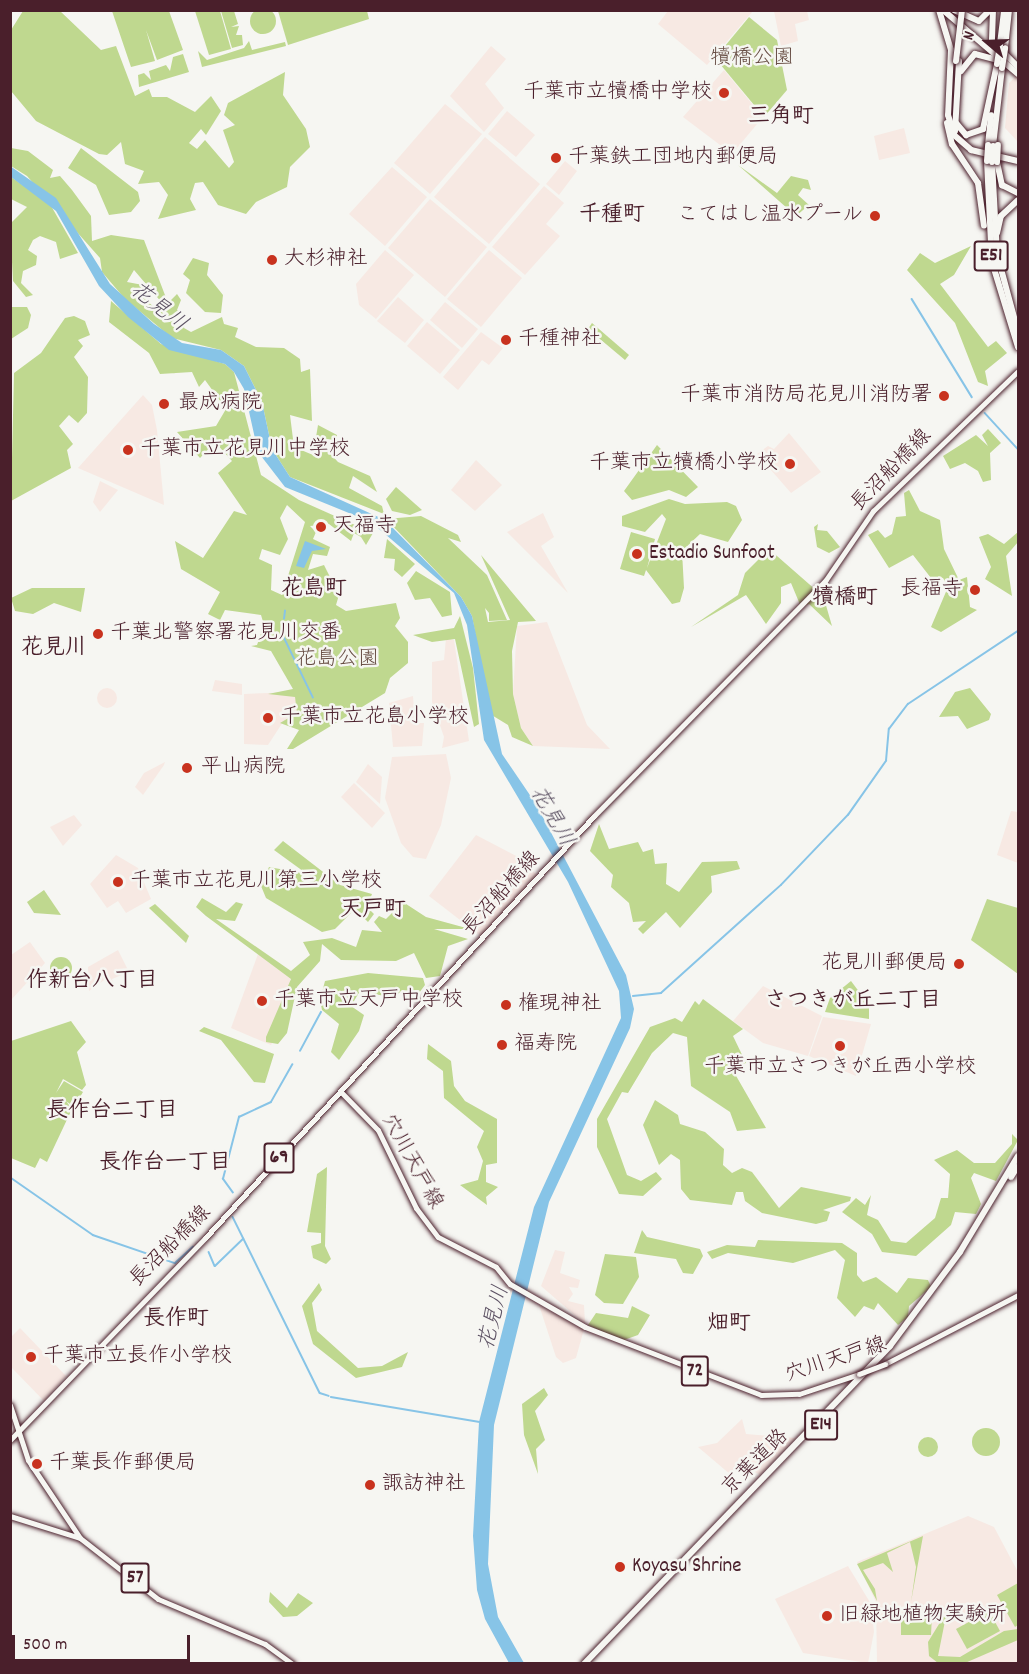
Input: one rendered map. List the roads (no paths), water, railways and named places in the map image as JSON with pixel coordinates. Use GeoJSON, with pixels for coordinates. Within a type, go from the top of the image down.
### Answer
{"type":"FeatureCollection","features":[{"type":"Feature","properties":{"kind":"highway"},"geometry":{"type":"LineString","coordinates":[[941,10],[1011,68]]}},
{"type":"Feature","properties":{"kind":"highway"},"geometry":{"type":"LineString","coordinates":[[941,10],[950,40],[954,86]]}},
{"type":"Feature","properties":{"kind":"highway"},"geometry":{"type":"LineString","coordinates":[[950,10],[1018,70]]}},
{"type":"Feature","properties":{"kind":"highway"},"geometry":{"type":"LineString","coordinates":[[954,10],[979,21],[992,10]]}},
{"type":"Feature","properties":{"kind":"highway"},"geometry":{"type":"LineString","coordinates":[[992,10],[992,41],[1018,70]]}},
{"type":"Feature","properties":{"kind":"highway"},"geometry":{"type":"LineString","coordinates":[[1004,10],[992,162],[1002,185],[1018,193]]}},
{"type":"Feature","properties":{"kind":"highway"},"geometry":{"type":"LineString","coordinates":[[1002,46],[1009,10]]}},
{"type":"Feature","properties":{"kind":"highway"},"geometry":{"type":"LineString","coordinates":[[964,11],[948,136],[978,183],[992,262]]}},
{"type":"Feature","properties":{"kind":"highway"},"geometry":{"type":"LineString","coordinates":[[954,86],[964,62],[975,54],[1018,70]]}},
{"type":"Feature","properties":{"kind":"highway"},"geometry":{"type":"LineString","coordinates":[[951,107],[960,131],[980,132],[1000,66]]}},
{"type":"Feature","properties":{"kind":"highway"},"geometry":{"type":"LineString","coordinates":[[951,107],[952,130],[963,146],[1018,159]]}},
{"type":"Feature","properties":{"kind":"highway","name":"E51"},"geometry":{"type":"LineString","coordinates":[[992,162],[992,262],[1018,347]]}},
{"type":"Feature","properties":{"kind":"highway","name":"E51"},"geometry":{"type":"LineString","coordinates":[[992,162],[994,239],[1018,332]]}},
{"type":"Feature","properties":{"kind":"highway"},"geometry":{"type":"LineString","coordinates":[[1007,296],[998,225],[1018,200]]}},
{"type":"Feature","properties":{"kind":"highway","name":"京葉道路"},"geometry":{"type":"LineString","coordinates":[[585,1664],[886,1356],[948,1277],[1009,1177],[1018,1154]]}},
{"type":"Feature","properties":{"kind":"highway"},"geometry":{"type":"LineString","coordinates":[[1009,1177],[1018,1165]]}},
{"type":"Feature","properties":{"kind":"highway","name":"京葉道路"},"geometry":{"type":"LineString","coordinates":[[589,1664],[601,1648]]}},
{"type":"Feature","properties":{"kind":"main road","name":"長沼船橋線"},"geometry":{"type":"LineString","coordinates":[[10,1440],[341,1092],[568,845],[825,581],[873,511],[1018,371]]}},
{"type":"Feature","properties":{"kind":"main road","name":"穴川天戸線"},"geometry":{"type":"LineString","coordinates":[[341,1092],[378,1130],[433,1232],[457,1251],[496,1267],[512,1285],[552,1304],[597,1333],[757,1394],[795,1394],[859,1374],[885,1364],[1018,1295]]}},
{"type":"Feature","properties":{"kind":"main road"},"geometry":{"type":"LineString","coordinates":[[10,1405],[28,1460],[80,1538]]}},
{"type":"Feature","properties":{"kind":"main road","name":"57"},"geometry":{"type":"LineString","coordinates":[[10,1516],[80,1538],[158,1599],[191,1615],[261,1640],[295,1664]]}},
{"type":"Feature","properties":{"kind":"water"},"geometry":{"type":"Polygon","coordinates":[[[10,166],[56,198],[110,284],[154,324],[182,343],[221,350],[244,366],[262,402],[272,449],[290,477],[385,520],[461,597],[472,616],[502,754],[536,804],[626,975],[634,1009],[630,1028],[549,1202],[494,1425],[488,1564],[498,1617],[524,1663],[509,1663],[485,1619],[477,1590],[473,1536],[479,1422],[534,1207],[621,1018],[619,991],[568,882],[484,740],[467,625],[454,593],[371,522],[285,487],[258,452],[244,389],[234,372],[225,364],[169,350],[128,317],[99,286],[56,211],[11,177],[10,166]]]}},
{"type":"Feature","properties":{"kind":"water"},"geometry":{"type":"Polygon","coordinates":[[[305,541],[326,549],[312,551],[304,568],[296,566],[305,541]]]}},
{"type":"Feature","properties":{"kind":"waterway"},"geometry":{"type":"LineString","coordinates":[[912,299],[972,397]]}},
{"type":"Feature","properties":{"kind":"waterway"},"geometry":{"type":"LineString","coordinates":[[985,413],[1018,449]]}},
{"type":"Feature","properties":{"kind":"waterway"},"geometry":{"type":"LineString","coordinates":[[284,619],[285,611]]}},
{"type":"Feature","properties":{"kind":"waterway"},"geometry":{"type":"LineString","coordinates":[[633,996],[661,993],[781,885],[848,815],[886,761],[889,729],[908,704],[1018,631]]}},
{"type":"Feature","properties":{"kind":"waterway"},"geometry":{"type":"LineString","coordinates":[[284,637],[313,697]]}},
{"type":"Feature","properties":{"kind":"waterway"},"geometry":{"type":"LineString","coordinates":[[300,1051],[321,1012]]}},
{"type":"Feature","properties":{"kind":"waterway"},"geometry":{"type":"LineString","coordinates":[[233,1193],[223,1179],[239,1117],[271,1102],[292,1065]]}},
{"type":"Feature","properties":{"kind":"waterway"},"geometry":{"type":"LineString","coordinates":[[10,1177],[93,1235],[175,1263],[193,1247]]}},
{"type":"Feature","properties":{"kind":"waterway"},"geometry":{"type":"LineString","coordinates":[[233,1217],[320,1393],[329,1396]]}},
{"type":"Feature","properties":{"kind":"waterway"},"geometry":{"type":"LineString","coordinates":[[209,1252],[215,1266],[243,1239]]}},
{"type":"Feature","properties":{"kind":"waterway"},"geometry":{"type":"LineString","coordinates":[[331,1397],[481,1422]]}},
{"type":"Feature","properties":{"kind":"place","name":"千葉市立犢橋中学校"},"geometry":{"type":"Point","coordinates":[724,93]}},
{"type":"Feature","properties":{"kind":"place","name":"千葉鉄工団地内郵便局"},"geometry":{"type":"Point","coordinates":[556,158]}},
{"type":"Feature","properties":{"kind":"place","name":"こてはし温水プール"},"geometry":{"type":"Point","coordinates":[875,216]}},
{"type":"Feature","properties":{"kind":"place","name":"大杉神社"},"geometry":{"type":"Point","coordinates":[272,260]}},
{"type":"Feature","properties":{"kind":"place","name":"千種神社"},"geometry":{"type":"Point","coordinates":[506,340]}},
{"type":"Feature","properties":{"kind":"place","name":"千葉市消防局花見川消防署"},"geometry":{"type":"Point","coordinates":[944,396]}},
{"type":"Feature","properties":{"kind":"place","name":"最成病院"},"geometry":{"type":"Point","coordinates":[164,404]}},
{"type":"Feature","properties":{"kind":"place","name":"千葉市立花見川中学校"},"geometry":{"type":"Point","coordinates":[128,450]}},
{"type":"Feature","properties":{"kind":"place","name":"千葉市立犢橋小学校"},"geometry":{"type":"Point","coordinates":[790,464]}},
{"type":"Feature","properties":{"kind":"place","name":"天福寺"},"geometry":{"type":"Point","coordinates":[321,527]}},
{"type":"Feature","properties":{"kind":"place","name":"Estadio Sunfoot"},"geometry":{"type":"Point","coordinates":[637,554]}},
{"type":"Feature","properties":{"kind":"place","name":"長福寺"},"geometry":{"type":"Point","coordinates":[975,590]}},
{"type":"Feature","properties":{"kind":"place","name":"千葉北警察署花見川交番"},"geometry":{"type":"Point","coordinates":[98,634]}},
{"type":"Feature","properties":{"kind":"place","name":"千葉市立花島小学校"},"geometry":{"type":"Point","coordinates":[268,718]}},
{"type":"Feature","properties":{"kind":"place","name":"平山病院"},"geometry":{"type":"Point","coordinates":[187,768]}},
{"type":"Feature","properties":{"kind":"place","name":"千葉市立花見川第三小学校"},"geometry":{"type":"Point","coordinates":[118,882]}},
{"type":"Feature","properties":{"kind":"place","name":"花見川郵便局"},"geometry":{"type":"Point","coordinates":[959,964]}},
{"type":"Feature","properties":{"kind":"place","name":"千葉市立天戸中学校"},"geometry":{"type":"Point","coordinates":[262,1001]}},
{"type":"Feature","properties":{"kind":"place","name":"権現神社"},"geometry":{"type":"Point","coordinates":[506,1005]}},
{"type":"Feature","properties":{"kind":"place","name":"福寿院"},"geometry":{"type":"Point","coordinates":[502,1045]}},
{"type":"Feature","properties":{"kind":"place","name":"千葉市立さつきが丘西小学校"},"geometry":{"type":"Point","coordinates":[840,1046]}},
{"type":"Feature","properties":{"kind":"place","name":"千葉市立長作小学校"},"geometry":{"type":"Point","coordinates":[31,1357]}},
{"type":"Feature","properties":{"kind":"place","name":"千葉長作郵便局"},"geometry":{"type":"Point","coordinates":[37,1464]}},
{"type":"Feature","properties":{"kind":"place","name":"諏訪神社"},"geometry":{"type":"Point","coordinates":[370,1485]}},
{"type":"Feature","properties":{"kind":"place","name":"Koyasu Shrine"},"geometry":{"type":"Point","coordinates":[620,1567]}},
{"type":"Feature","properties":{"kind":"place","name":"旧緑地植物実験所"},"geometry":{"type":"Point","coordinates":[827,1616]}},
{"type":"Feature","properties":{"kind":"district","name":"三角町"},"geometry":{"type":"Point","coordinates":[781,118]}},
{"type":"Feature","properties":{"kind":"district","name":"千種町"},"geometry":{"type":"Point","coordinates":[612,216]}},
{"type":"Feature","properties":{"kind":"district","name":"花島町"},"geometry":{"type":"Point","coordinates":[314,590]}},
{"type":"Feature","properties":{"kind":"district","name":"犢橋町"},"geometry":{"type":"Point","coordinates":[845,599]}},
{"type":"Feature","properties":{"kind":"district","name":"花見川"},"geometry":{"type":"Point","coordinates":[54,649]}},
{"type":"Feature","properties":{"kind":"district","name":"天戸町"},"geometry":{"type":"Point","coordinates":[373,911]}},
{"type":"Feature","properties":{"kind":"district","name":"作新台八丁目"},"geometry":{"type":"Point","coordinates":[92,982]}},
{"type":"Feature","properties":{"kind":"district","name":"さつきが丘二丁目"},"geometry":{"type":"Point","coordinates":[853,1002]}},
{"type":"Feature","properties":{"kind":"district","name":"長作台二丁目"},"geometry":{"type":"Point","coordinates":[112,1112]}},
{"type":"Feature","properties":{"kind":"district","name":"長作台一丁目"},"geometry":{"type":"Point","coordinates":[165,1164]}},
{"type":"Feature","properties":{"kind":"district","name":"長作町"},"geometry":{"type":"Point","coordinates":[176,1320]}},
{"type":"Feature","properties":{"kind":"district","name":"畑町"},"geometry":{"type":"Point","coordinates":[729,1325]}},
{"type":"Feature","properties":{"kind":"park label","name":"犢橋公園"},"geometry":{"type":"Point","coordinates":[752,59]}},
{"type":"Feature","properties":{"kind":"park label","name":"花島公園"},"geometry":{"type":"Point","coordinates":[337,660]}}]}
